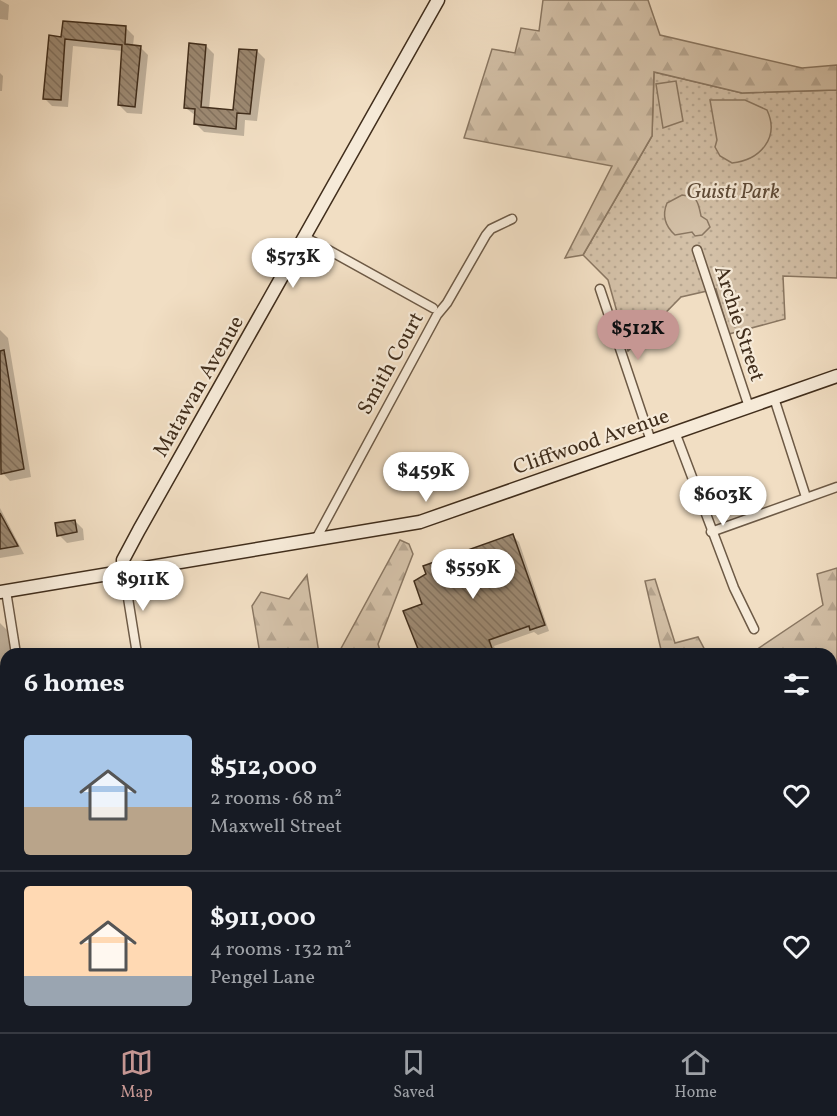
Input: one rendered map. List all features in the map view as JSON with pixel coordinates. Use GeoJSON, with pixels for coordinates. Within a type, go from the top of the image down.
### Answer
{"type":"FeatureCollection","features":[{"type":"Feature","properties":{"kind":"main road","name":"Matawan Avenue"},"geometry":{"type":"LineString","coordinates":[[124,573],[123,560],[139,530],[438,0]]}},
{"type":"Feature","properties":{"kind":"main road","name":"Cliffwood Avenue"},"geometry":{"type":"LineString","coordinates":[[3,591],[124,573],[420,522],[837,376]]}},
{"type":"Feature","properties":{"kind":"street","name":"Smith Court"},"geometry":{"type":"LineString","coordinates":[[316,539],[437,315],[447,303],[486,235],[492,229],[512,219]]}},
{"type":"Feature","properties":{"kind":"street"},"geometry":{"type":"LineString","coordinates":[[305,237],[433,308]]}},
{"type":"Feature","properties":{"kind":"street","name":"Archie Street"},"geometry":{"type":"LineString","coordinates":[[696,250],[749,407]]}},
{"type":"Feature","properties":{"kind":"street"},"geometry":{"type":"LineString","coordinates":[[600,289],[651,441]]}},
{"type":"Feature","properties":{"kind":"street"},"geometry":{"type":"LineString","coordinates":[[774,398],[806,497]]}},
{"type":"Feature","properties":{"kind":"street"},"geometry":{"type":"LineString","coordinates":[[675,432],[711,531],[754,630]]}},
{"type":"Feature","properties":{"kind":"street"},"geometry":{"type":"LineString","coordinates":[[711,531],[837,487]]}},
{"type":"Feature","properties":{"kind":"street"},"geometry":{"type":"LineString","coordinates":[[124,573],[136,648]]}},
{"type":"Feature","properties":{"kind":"street"},"geometry":{"type":"LineString","coordinates":[[3,591],[15,648]]}},
{"type":"Feature","properties":{"kind":"green space"},"geometry":{"type":"Polygon","coordinates":[[[543,0],[648,0],[660,35],[802,68],[837,65],[837,90],[742,93],[654,72],[652,136],[583,255],[565,258],[612,166],[464,138],[492,49],[515,53],[521,28],[539,31],[543,0]]]}},
{"type":"Feature","properties":{"kind":"green space","name":"Guisti Park"},"geometry":{"type":"Polygon","coordinates":[[[654,72],[742,93],[837,90],[837,278],[783,276],[785,319],[729,334],[716,289],[681,297],[628,351],[608,280],[583,255],[652,136],[654,72]]]}},
{"type":"Feature","properties":{"kind":"green space"},"geometry":{"type":"Polygon","coordinates":[[[676,81],[683,121],[663,128],[656,84],[676,81]]]}},
{"type":"Feature","properties":{"kind":"green space"},"geometry":{"type":"Polygon","coordinates":[[[710,100],[745,100],[767,110],[771,130],[765,146],[742,161],[732,163],[720,156],[715,147],[717,140],[710,100]]]}},
{"type":"Feature","properties":{"kind":"green space"},"geometry":{"type":"Polygon","coordinates":[[[682,195],[696,201],[701,216],[707,220],[710,227],[702,235],[695,236],[692,232],[675,235],[666,224],[664,216],[667,203],[682,195]]]}},
{"type":"Feature","properties":{"kind":"green space"},"geometry":{"type":"Polygon","coordinates":[[[400,540],[409,544],[413,554],[378,644],[379,648],[341,648],[400,540]]]}},
{"type":"Feature","properties":{"kind":"green space"},"geometry":{"type":"Polygon","coordinates":[[[837,568],[837,648],[759,648],[823,605],[817,574],[837,568]]]}},
{"type":"Feature","properties":{"kind":"green space"},"geometry":{"type":"Polygon","coordinates":[[[307,575],[318,648],[259,648],[252,606],[261,592],[289,599],[307,575]]]}},
{"type":"Feature","properties":{"kind":"green space"},"geometry":{"type":"Polygon","coordinates":[[[655,579],[675,643],[698,637],[704,648],[661,648],[645,581],[655,579]]]}},
{"type":"Feature","properties":{"kind":"building"},"geometry":{"type":"Polygon","coordinates":[[[63,21],[126,26],[125,44],[141,46],[135,107],[118,105],[122,45],[65,39],[61,100],[43,99],[49,35],[61,37],[63,21]]]}},
{"type":"Feature","properties":{"kind":"building"},"geometry":{"type":"Polygon","coordinates":[[[189,43],[206,45],[201,107],[233,110],[239,49],[257,50],[250,114],[237,113],[236,129],[194,124],[195,109],[184,108],[189,43]]]}},
{"type":"Feature","properties":{"kind":"building"},"geometry":{"type":"Polygon","coordinates":[[[4,350],[24,469],[1,474],[0,351],[4,350]]]}},
{"type":"Feature","properties":{"kind":"building"},"geometry":{"type":"Polygon","coordinates":[[[0,513],[18,546],[0,549],[0,513]]]}},
{"type":"Feature","properties":{"kind":"building"},"geometry":{"type":"Polygon","coordinates":[[[75,520],[77,532],[57,536],[55,523],[75,520]]]}},
{"type":"Feature","properties":{"kind":"building"},"geometry":{"type":"Polygon","coordinates":[[[513,534],[545,625],[530,630],[529,626],[489,640],[492,648],[418,648],[403,611],[422,604],[414,581],[426,574],[423,566],[513,534]]]}}]}
